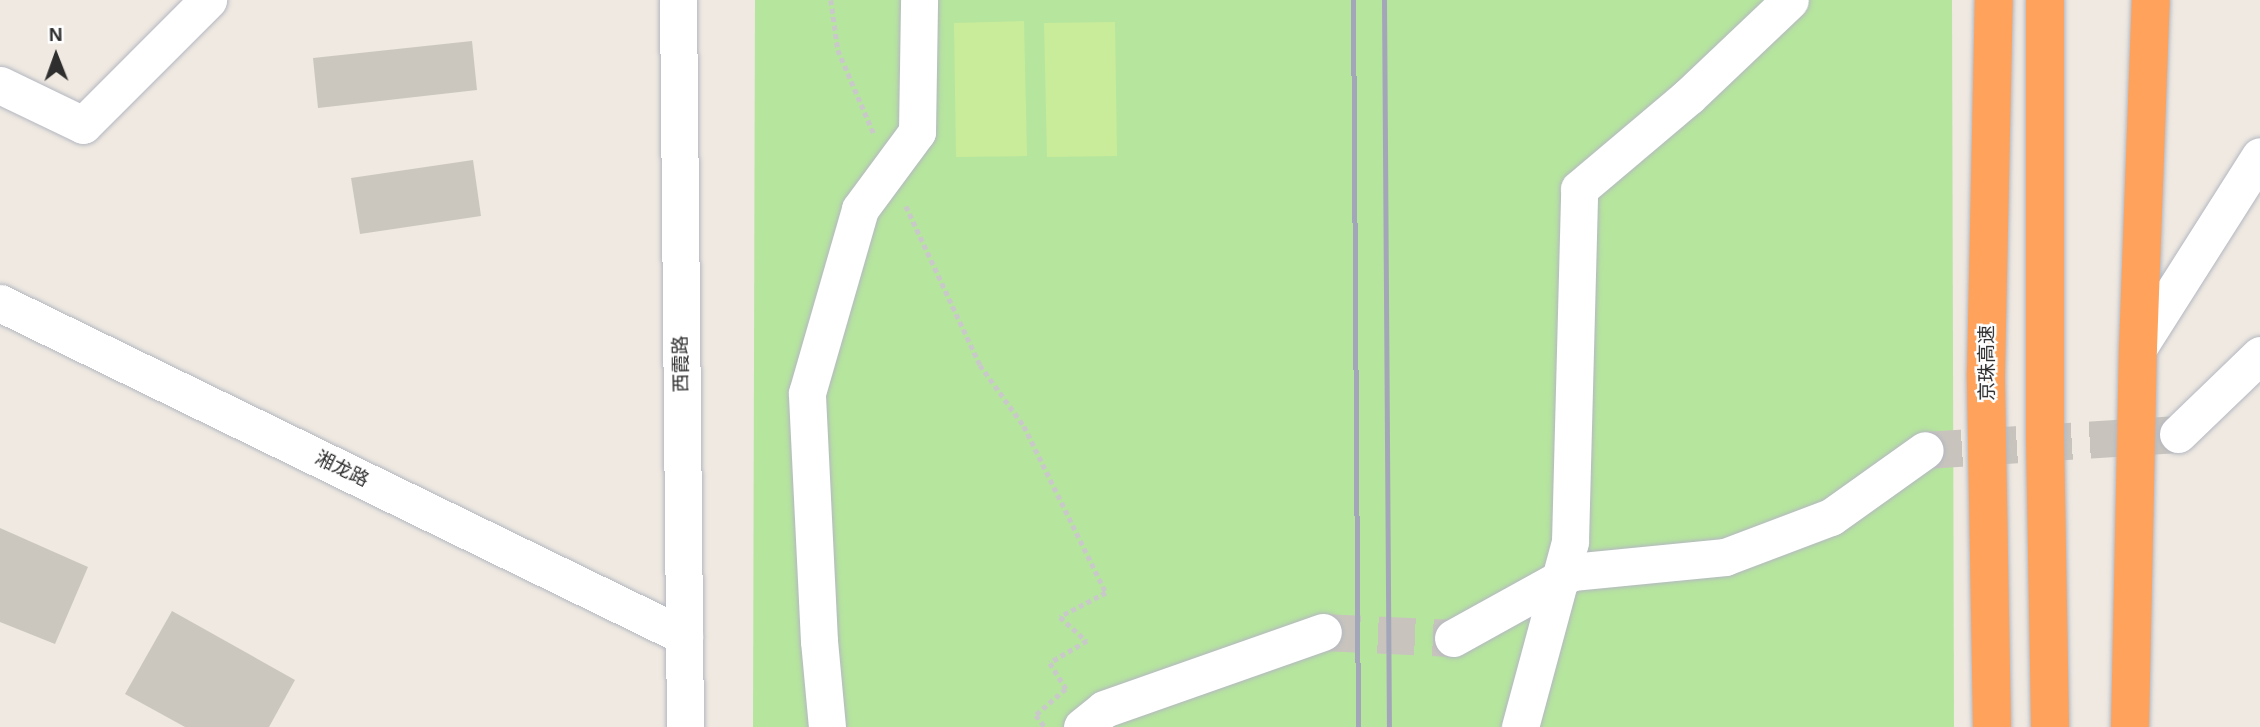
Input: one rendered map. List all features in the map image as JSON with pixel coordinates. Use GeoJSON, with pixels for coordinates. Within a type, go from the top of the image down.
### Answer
{"type":"FeatureCollection","features":[{"type":"Feature","properties":{"kind":"highway"},"geometry":{"type":"LineString","coordinates":[[1979,0],[1977,135],[1986,372]]}},
{"type":"Feature","properties":{"kind":"highway","name":"京珠高速"},"geometry":{"type":"LineString","coordinates":[[1992,727],[1986,372],[1994,0]]}},
{"type":"Feature","properties":{"kind":"highway"},"geometry":{"type":"LineString","coordinates":[[2045,0],[2045,436],[2050,727]]}},
{"type":"Feature","properties":{"kind":"highway"},"geometry":{"type":"LineString","coordinates":[[2130,727],[2138,348],[2151,0]]}},
{"type":"Feature","properties":{"kind":"street"},"geometry":{"type":"LineString","coordinates":[[0,85],[83,125],[208,0]]}},
{"type":"Feature","properties":{"kind":"street","name":"西霞路"},"geometry":{"type":"LineString","coordinates":[[678,0],[685,727]]}},
{"type":"Feature","properties":{"kind":"street"},"geometry":{"type":"LineString","coordinates":[[827,727],[819,641],[807,393],[860,209],[918,132],[919,0]]}},
{"type":"Feature","properties":{"kind":"street"},"geometry":{"type":"LineString","coordinates":[[1520,727],[1570,542],[1579,189],[1689,96],[1790,0]]}},
{"type":"Feature","properties":{"kind":"street"},"geometry":{"type":"LineString","coordinates":[[2138,348],[2260,156]]}},
{"type":"Feature","properties":{"kind":"street","name":"湘龙路"},"geometry":{"type":"LineString","coordinates":[[0,303],[684,636]]}},
{"type":"Feature","properties":{"kind":"street"},"geometry":{"type":"LineString","coordinates":[[2178,434],[2260,355]]}},
{"type":"Feature","properties":{"kind":"street"},"geometry":{"type":"LineString","coordinates":[[1453,638],[1572,572],[1725,557],[1831,517],[1925,450]]}},
{"type":"Feature","properties":{"kind":"street"},"geometry":{"type":"LineString","coordinates":[[1082,727],[1104,709],[1323,632]]}},
{"type":"Feature","properties":{"kind":"path"},"geometry":{"type":"LineString","coordinates":[[831,0],[838,50],[889,171],[981,365],[1024,426],[1106,593],[1060,617],[1087,641],[1050,663],[1066,689],[1036,715],[1045,727]]}},
{"type":"Feature","properties":{"kind":"green space"},"geometry":{"type":"Polygon","coordinates":[[[755,0],[1952,0],[1954,727],[753,727],[755,0]]]}},
{"type":"Feature","properties":{"kind":"green space"},"geometry":{"type":"Polygon","coordinates":[[[1024,21],[1027,156],[956,157],[954,23],[1024,21]]]}},
{"type":"Feature","properties":{"kind":"green space"},"geometry":{"type":"Polygon","coordinates":[[[1115,22],[1117,156],[1047,157],[1044,23],[1115,22]]]}},
{"type":"Feature","properties":{"kind":"building"},"geometry":{"type":"Polygon","coordinates":[[[472,41],[477,90],[318,108],[313,58],[472,41]]]}},
{"type":"Feature","properties":{"kind":"building"},"geometry":{"type":"Polygon","coordinates":[[[473,160],[481,216],[360,234],[351,178],[473,160]]]}},
{"type":"Feature","properties":{"kind":"building"},"geometry":{"type":"Polygon","coordinates":[[[0,528],[88,567],[55,644],[0,622],[0,528]]]}},
{"type":"Feature","properties":{"kind":"building"},"geometry":{"type":"Polygon","coordinates":[[[172,611],[295,680],[269,727],[185,727],[125,694],[172,611]]]}},
{"type":"Feature","properties":{"kind":"tunnel"},"geometry":{"type":"LineString","coordinates":[[1925,450],[2178,434]]}},
{"type":"Feature","properties":{"kind":"tunnel"},"geometry":{"type":"LineString","coordinates":[[1323,632],[1453,638]]}},
{"type":"Feature","properties":{"kind":"railway"},"geometry":{"type":"LineString","coordinates":[[1353,0],[1358,727]]}},
{"type":"Feature","properties":{"kind":"railway"},"geometry":{"type":"LineString","coordinates":[[1384,0],[1389,727]]}}]}
